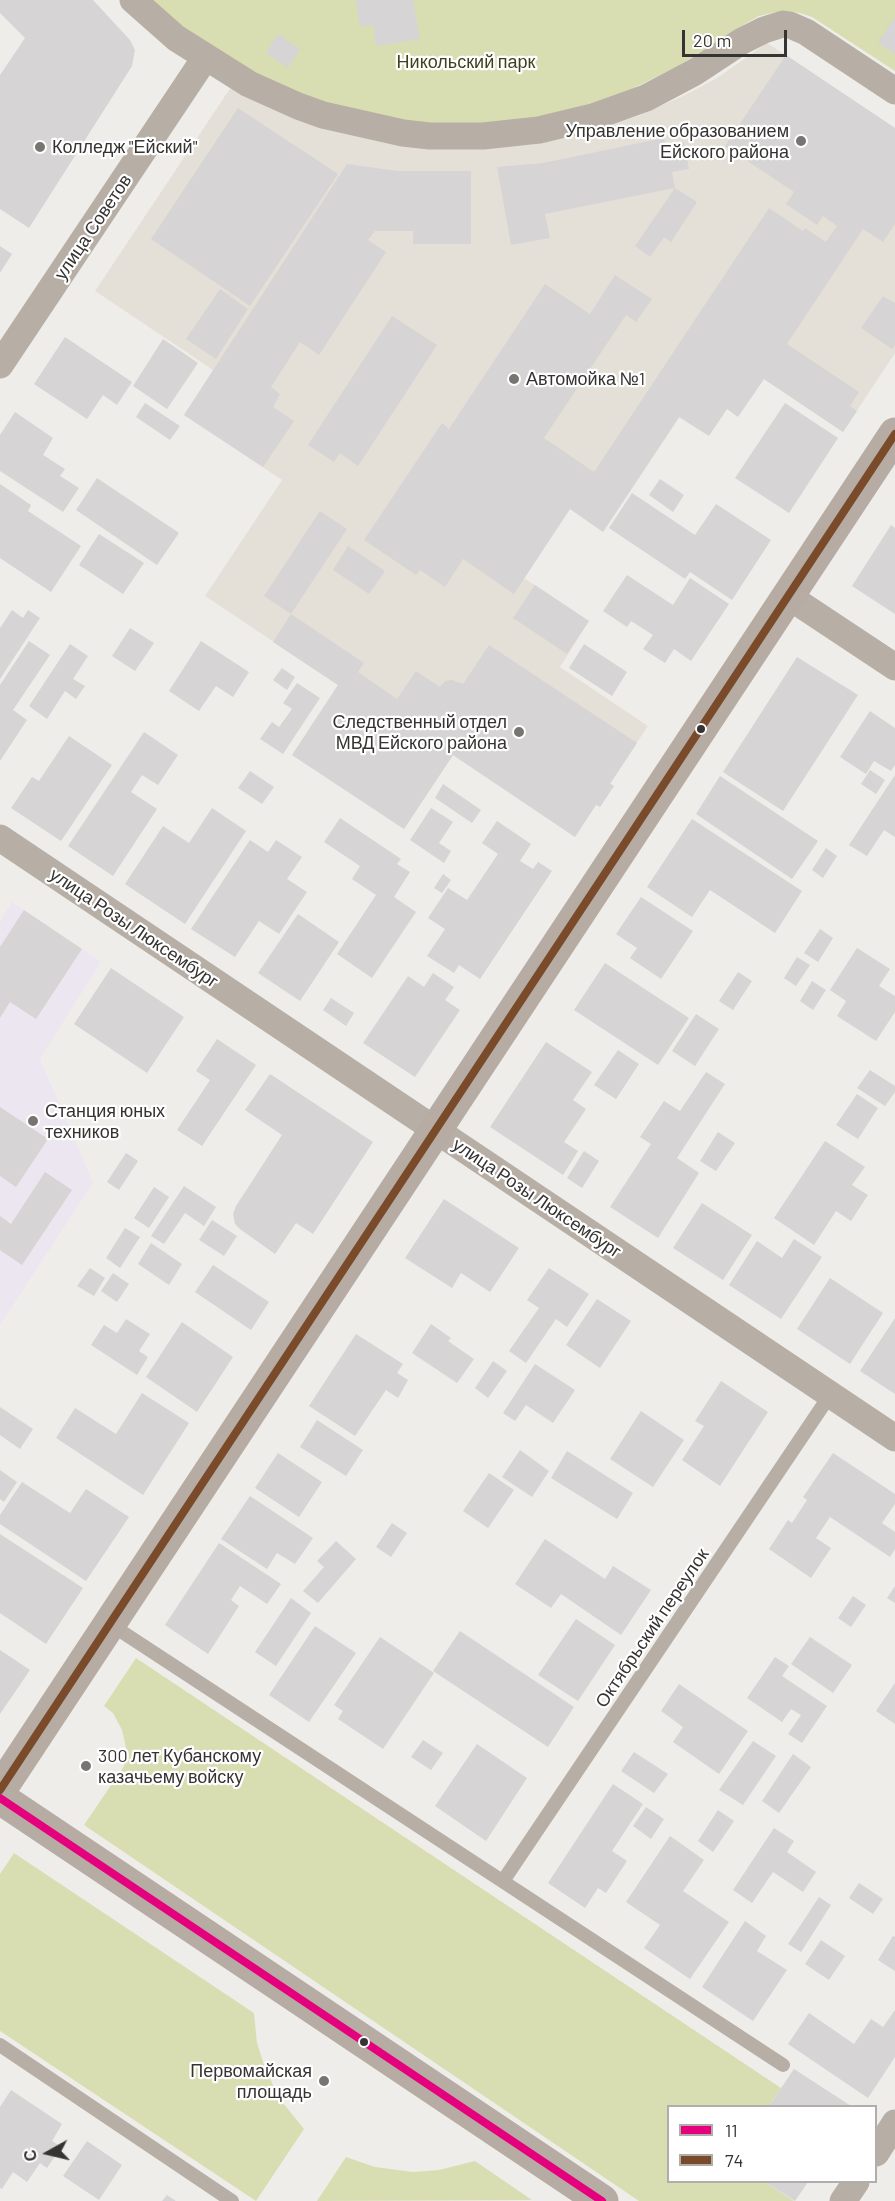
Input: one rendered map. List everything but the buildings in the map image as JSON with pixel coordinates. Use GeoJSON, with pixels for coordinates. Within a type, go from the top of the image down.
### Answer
{"type":"FeatureCollection","features":[{"type":"Feature","properties":{"kind":"street"},"geometry":{"type":"LineString","coordinates":[[133,0],[176,38],[257,88],[323,116],[376,128],[438,136],[483,136],[539,130],[593,117],[646,98],[695,72],[742,41],[783,24],[806,32],[895,91]]}},
{"type":"Feature","properties":{"kind":"street","name":"улица Советов"},"geometry":{"type":"LineString","coordinates":[[0,365],[205,58]]}},
{"type":"Feature","properties":{"kind":"street"},"geometry":{"type":"LineString","coordinates":[[0,1790],[895,434]]}},
{"type":"Feature","properties":{"kind":"street"},"geometry":{"type":"LineString","coordinates":[[788,596],[895,667]]}},
{"type":"Feature","properties":{"kind":"street","name":"улица Розы Люксембург"},"geometry":{"type":"LineString","coordinates":[[0,838],[895,1438]]}},
{"type":"Feature","properties":{"kind":"street"},"geometry":{"type":"LineString","coordinates":[[0,1798],[602,2201]]}},
{"type":"Feature","properties":{"kind":"street"},"geometry":{"type":"LineString","coordinates":[[877,2150],[895,2123]]}},
{"type":"Feature","properties":{"kind":"street"},"geometry":{"type":"LineString","coordinates":[[843,2201],[855,2183]]}},
{"type":"Feature","properties":{"kind":"lane","name":"Октябрьский переулок"},"geometry":{"type":"LineString","coordinates":[[503,1881],[830,1395]]}},
{"type":"Feature","properties":{"kind":"lane"},"geometry":{"type":"LineString","coordinates":[[110,1624],[783,2065]]}},
{"type":"Feature","properties":{"kind":"lane"},"geometry":{"type":"LineString","coordinates":[[0,2045],[232,2201]]}},
{"type":"Feature","properties":{"kind":"shaded area"},"geometry":{"type":"Polygon","coordinates":[[[767,43],[895,128],[895,353],[843,432],[723,352],[603,532],[570,509],[524,578],[589,621],[560,667],[648,726],[610,783],[614,786],[600,807],[596,805],[575,837],[453,755],[404,829],[292,755],[338,685],[205,596],[282,480],[184,415],[213,370],[95,291],[233,84],[586,132],[638,116],[685,95],[717,78],[767,43]]]}},
{"type":"Feature","properties":{"kind":"shaded area","name":"Станция юных техников"},"geometry":{"type":"Polygon","coordinates":[[[12,902],[101,962],[40,1059],[93,1183],[0,1325],[0,921],[12,902]]]}},
{"type":"Feature","properties":{"kind":"green space","name":"Никольский парк"},"geometry":{"type":"Polygon","coordinates":[[[149,0],[895,0],[895,71],[812,17],[781,11],[759,16],[680,65],[630,90],[578,109],[495,123],[412,123],[303,98],[204,46],[149,0]]]}},
{"type":"Feature","properties":{"kind":"green space"},"geometry":{"type":"Polygon","coordinates":[[[136,1658],[781,2088],[770,2105],[667,2105],[667,2183],[767,2183],[794,2201],[639,2201],[84,1825],[124,1766],[126,1748],[122,1730],[113,1713],[104,1706],[136,1658]]]}},
{"type":"Feature","properties":{"kind":"green space"},"geometry":{"type":"Polygon","coordinates":[[[14,1853],[254,2013],[257,2043],[265,2068],[279,2098],[304,2129],[256,2201],[0,2031],[0,1874],[14,1853]]]}},
{"type":"Feature","properties":{"kind":"green space"},"geometry":{"type":"Polygon","coordinates":[[[346,2157],[375,2167],[413,2172],[439,2170],[475,2161],[532,2200],[317,2201],[346,2157]]]}},
{"type":"Feature","properties":{"kind":"transit line","name":"74"},"geometry":{"type":"LineString","coordinates":[[0,1790],[895,434]]}},
{"type":"Feature","properties":{"kind":"transit line","name":"11"},"geometry":{"type":"LineString","coordinates":[[0,1798],[602,2201]]}},
{"type":"Feature","properties":{"kind":"place","name":"Управление образованием Ейского района"},"geometry":{"type":"Point","coordinates":[801,141]}},
{"type":"Feature","properties":{"kind":"place","name":"Колледж \"Ейский\""},"geometry":{"type":"Point","coordinates":[40,147]}},
{"type":"Feature","properties":{"kind":"place","name":"Автомойка №1"},"geometry":{"type":"Point","coordinates":[514,379]}},
{"type":"Feature","properties":{"kind":"place","name":"Следственный отдел МВД Ейского района"},"geometry":{"type":"Point","coordinates":[519,732]}},
{"type":"Feature","properties":{"kind":"place","name":"Станция юных техников"},"geometry":{"type":"Point","coordinates":[33,1121]}},
{"type":"Feature","properties":{"kind":"place","name":"300 лет Кубанскому казачьему войску"},"geometry":{"type":"Point","coordinates":[86,1766]}},
{"type":"Feature","properties":{"kind":"place","name":"Первомайская площадь"},"geometry":{"type":"Point","coordinates":[324,2081]}}]}
